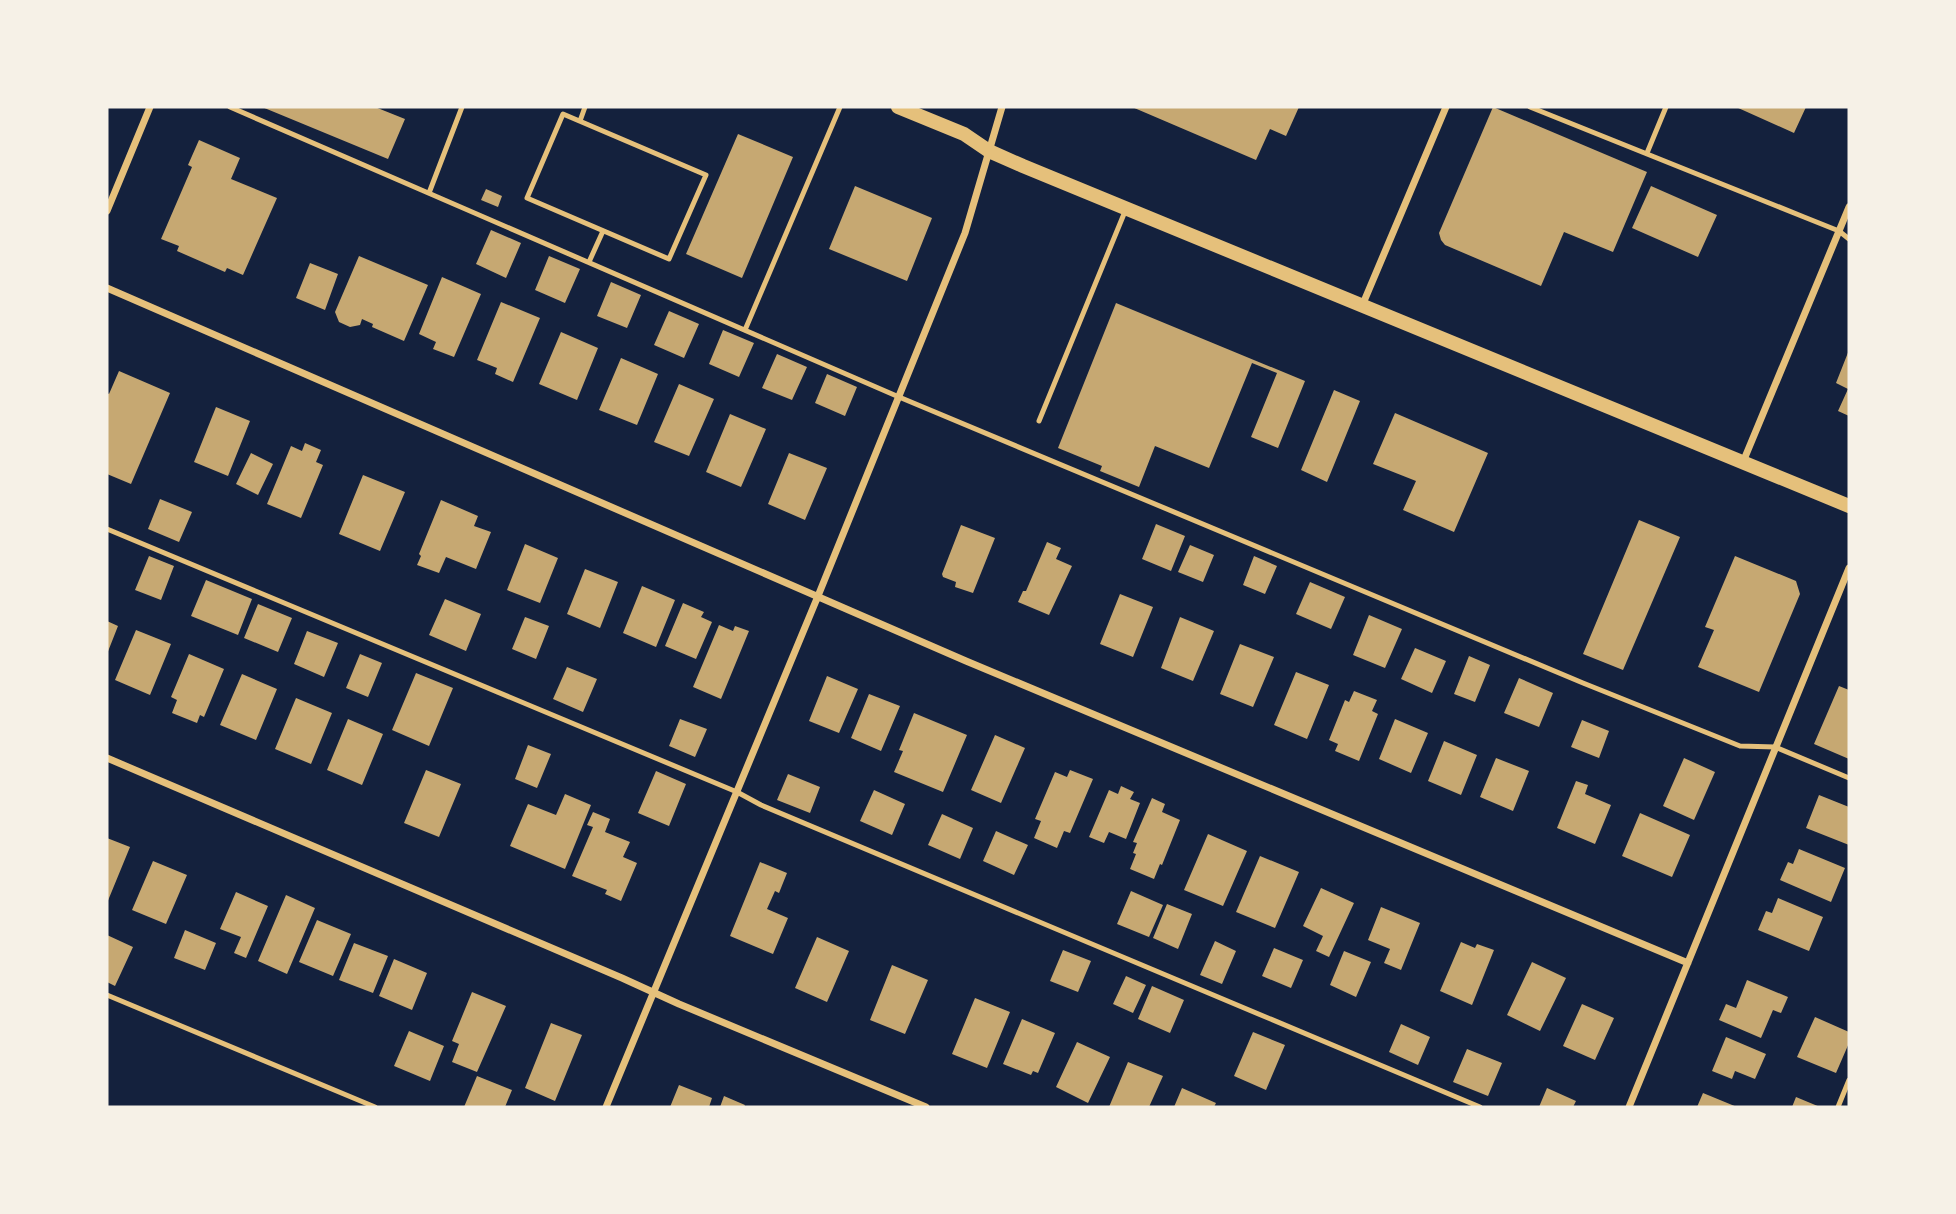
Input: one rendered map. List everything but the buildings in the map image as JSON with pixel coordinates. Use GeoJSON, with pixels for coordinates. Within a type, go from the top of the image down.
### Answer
{"type":"FeatureCollection","features":[{"type":"Feature","properties":{"kind":"main road"},"geometry":{"type":"LineString","coordinates":[[898,107],[964,134],[989,151],[1126,209],[1849,506]]}},
{"type":"Feature","properties":{"kind":"street"},"geometry":{"type":"LineString","coordinates":[[107,211],[150,107]]}},
{"type":"Feature","properties":{"kind":"street"},"geometry":{"type":"LineString","coordinates":[[606,1107],[965,233],[1002,107]]}},
{"type":"Feature","properties":{"kind":"street"},"geometry":{"type":"LineString","coordinates":[[1362,307],[1446,107]]}},
{"type":"Feature","properties":{"kind":"street"},"geometry":{"type":"LineString","coordinates":[[1744,462],[1849,207]]}},
{"type":"Feature","properties":{"kind":"street"},"geometry":{"type":"LineString","coordinates":[[107,288],[978,666],[1688,963]]}},
{"type":"Feature","properties":{"kind":"street"},"geometry":{"type":"LineString","coordinates":[[1629,1107],[1849,568]]}},
{"type":"Feature","properties":{"kind":"street"},"geometry":{"type":"LineString","coordinates":[[107,758],[926,1107]]}},
{"type":"Feature","properties":{"kind":"lane"},"geometry":{"type":"LineString","coordinates":[[230,107],[899,397],[1583,683],[1740,746],[1775,747],[1849,778]]}},
{"type":"Feature","properties":{"kind":"lane"},"geometry":{"type":"LineString","coordinates":[[429,193],[462,107]]}},
{"type":"Feature","properties":{"kind":"lane"},"geometry":{"type":"LineString","coordinates":[[580,121],[585,107]]}},
{"type":"Feature","properties":{"kind":"lane"},"geometry":{"type":"LineString","coordinates":[[745,330],[840,107]]}},
{"type":"Feature","properties":{"kind":"lane"},"geometry":{"type":"LineString","coordinates":[[1530,107],[1839,232],[1849,239]]}},
{"type":"Feature","properties":{"kind":"lane"},"geometry":{"type":"LineString","coordinates":[[1647,153],[1666,107]]}},
{"type":"Feature","properties":{"kind":"lane"},"geometry":{"type":"LineString","coordinates":[[563,114],[580,121],[705,175],[669,259],[527,198],[563,114]]}},
{"type":"Feature","properties":{"kind":"lane"},"geometry":{"type":"LineString","coordinates":[[1039,421],[1126,209]]}},
{"type":"Feature","properties":{"kind":"lane"},"geometry":{"type":"LineString","coordinates":[[589,262],[603,231]]}},
{"type":"Feature","properties":{"kind":"lane"},"geometry":{"type":"LineString","coordinates":[[107,529],[1480,1107]]}},
{"type":"Feature","properties":{"kind":"lane"},"geometry":{"type":"LineString","coordinates":[[107,995],[375,1107]]}},
{"type":"Feature","properties":{"kind":"lane"},"geometry":{"type":"LineString","coordinates":[[1838,1107],[1849,1080]]}}]}
